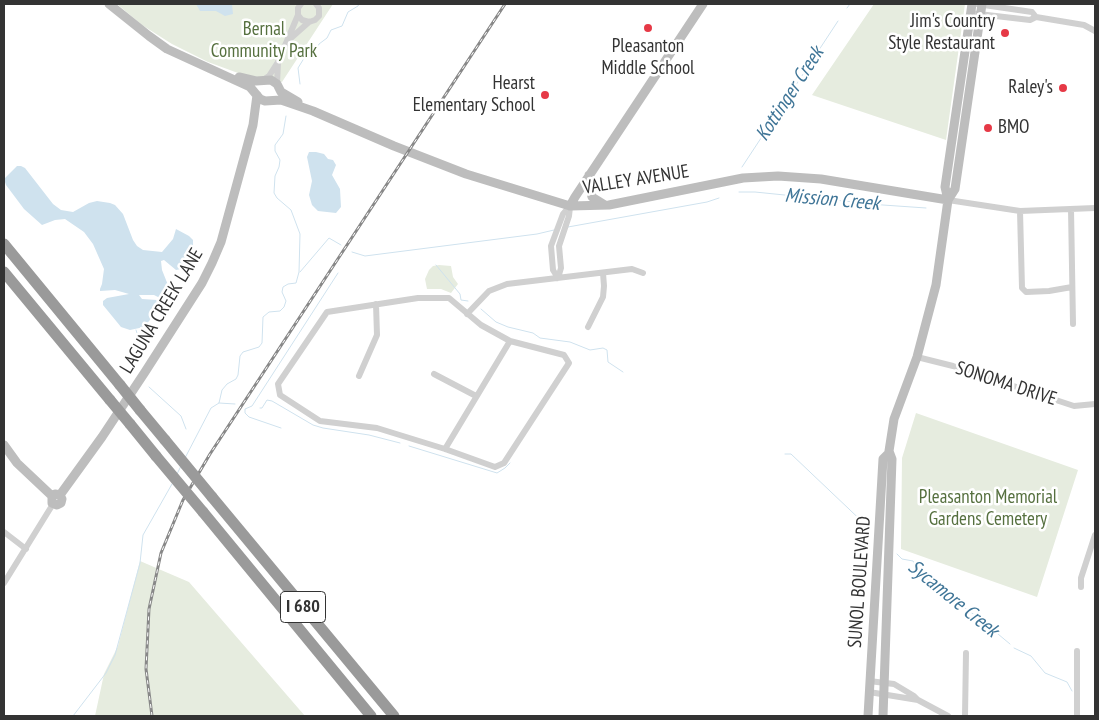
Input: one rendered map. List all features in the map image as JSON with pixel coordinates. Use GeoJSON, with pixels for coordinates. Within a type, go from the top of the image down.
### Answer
{"type":"FeatureCollection","features":[{"type":"Feature","properties":{"kind":"highway","name":"I 680"},"geometry":{"type":"LineString","coordinates":[[4,244],[394,716]]}},
{"type":"Feature","properties":{"kind":"highway","name":"I 680"},"geometry":{"type":"LineString","coordinates":[[4,272],[372,716]]}},
{"type":"Feature","properties":{"kind":"street"},"geometry":{"type":"LineString","coordinates":[[109,4],[167,48],[250,87],[265,101],[272,100],[278,92],[278,62]]}},
{"type":"Feature","properties":{"kind":"street"},"geometry":{"type":"LineString","coordinates":[[257,94],[257,86],[269,76],[278,62],[288,41],[298,15],[298,8],[301,4]]}},
{"type":"Feature","properties":{"kind":"street"},"geometry":{"type":"LineString","coordinates":[[558,278],[560,268],[557,239],[564,219],[563,214],[703,4]]}},
{"type":"Feature","properties":{"kind":"street"},"geometry":{"type":"LineString","coordinates":[[977,4],[981,7],[1030,20],[1036,17],[1084,25],[1095,31]]}},
{"type":"Feature","properties":{"kind":"street"},"geometry":{"type":"LineString","coordinates":[[288,41],[309,22],[317,18],[319,6]]}},
{"type":"Feature","properties":{"kind":"street"},"geometry":{"type":"LineString","coordinates":[[971,8],[1001,6],[1032,12],[1036,17]]}},
{"type":"Feature","properties":{"kind":"street","name":"SUNOL BOULEVARD"},"geometry":{"type":"LineString","coordinates":[[948,200],[955,189],[981,7]]}},
{"type":"Feature","properties":{"kind":"street","name":"SUNOL BOULEVARD"},"geometry":{"type":"LineString","coordinates":[[868,716],[883,459],[889,453],[896,412],[917,357],[936,285],[948,200],[945,187],[971,8]]}},
{"type":"Feature","properties":{"kind":"street"},"geometry":{"type":"LineString","coordinates":[[298,15],[302,20],[309,22]]}},
{"type":"Feature","properties":{"kind":"street"},"geometry":{"type":"LineString","coordinates":[[221,72],[252,81],[271,80],[277,86]]}},
{"type":"Feature","properties":{"kind":"street","name":"VALLEY AVENUE"},"geometry":{"type":"LineString","coordinates":[[277,86],[283,94],[314,111]]}},
{"type":"Feature","properties":{"kind":"street","name":"LAGUNA CREEK LANE"},"geometry":{"type":"LineString","coordinates":[[4,584],[55,498],[102,437],[202,282],[221,242],[254,125],[257,94]]}},
{"type":"Feature","properties":{"kind":"street","name":"VALLEY AVENUE"},"geometry":{"type":"LineString","coordinates":[[272,100],[281,100],[314,111],[466,174],[570,206],[605,206],[743,178],[778,176],[821,179],[948,200]]}},
{"type":"Feature","properties":{"kind":"street","name":"LAGUNA CREEK LANE"},"geometry":{"type":"LineString","coordinates":[[254,125],[263,108],[272,100]]}},
{"type":"Feature","properties":{"kind":"street"},"geometry":{"type":"LineString","coordinates":[[590,175],[592,198],[605,206]]}},
{"type":"Feature","properties":{"kind":"street"},"geometry":{"type":"LineString","coordinates":[[948,200],[1020,212],[1095,208]]}},
{"type":"Feature","properties":{"kind":"street"},"geometry":{"type":"LineString","coordinates":[[1071,209],[1073,324]]}},
{"type":"Feature","properties":{"kind":"street"},"geometry":{"type":"LineString","coordinates":[[1020,212],[1022,288],[1026,292],[1072,287]]}},
{"type":"Feature","properties":{"kind":"street"},"geometry":{"type":"LineString","coordinates":[[467,314],[489,291],[497,287],[632,269],[643,272]]}},
{"type":"Feature","properties":{"kind":"street"},"geometry":{"type":"LineString","coordinates":[[588,327],[602,297],[604,286],[603,272]]}},
{"type":"Feature","properties":{"kind":"street"},"geometry":{"type":"LineString","coordinates":[[418,298],[449,298],[481,325],[510,341],[564,355],[569,363],[504,463],[495,467],[377,428],[320,421],[280,395],[278,384],[327,312],[376,304],[418,298]]}},
{"type":"Feature","properties":{"kind":"street"},"geometry":{"type":"LineString","coordinates":[[359,376],[377,335],[376,304]]}},
{"type":"Feature","properties":{"kind":"street"},"geometry":{"type":"LineString","coordinates":[[445,449],[510,341]]}},
{"type":"Feature","properties":{"kind":"street","name":"SONOMA DRIVE"},"geometry":{"type":"LineString","coordinates":[[917,357],[953,366],[1074,406],[1095,404]]}},
{"type":"Feature","properties":{"kind":"street"},"geometry":{"type":"LineString","coordinates":[[434,374],[476,396]]}},
{"type":"Feature","properties":{"kind":"street"},"geometry":{"type":"LineString","coordinates":[[4,445],[17,463],[55,498]]}},
{"type":"Feature","properties":{"kind":"street","name":"SUNOL BOULEVARD"},"geometry":{"type":"LineString","coordinates":[[883,716],[892,459],[889,453]]}},
{"type":"Feature","properties":{"kind":"street"},"geometry":{"type":"LineString","coordinates":[[882,487],[885,502],[884,527],[885,530],[890,532]]}},
{"type":"Feature","properties":{"kind":"street"},"geometry":{"type":"LineString","coordinates":[[4,532],[26,549]]}},
{"type":"Feature","properties":{"kind":"street"},"geometry":{"type":"LineString","coordinates":[[1081,587],[1081,578],[1092,553],[1095,535]]}},
{"type":"Feature","properties":{"kind":"street"},"geometry":{"type":"LineString","coordinates":[[1077,651],[1077,716]]}},
{"type":"Feature","properties":{"kind":"street"},"geometry":{"type":"LineString","coordinates":[[965,716],[966,653]]}},
{"type":"Feature","properties":{"kind":"street"},"geometry":{"type":"LineString","coordinates":[[869,682],[894,684],[918,700],[948,716]]}},
{"type":"Feature","properties":{"kind":"street"},"geometry":{"type":"LineString","coordinates":[[869,692],[918,700]]}},
{"type":"Feature","properties":{"kind":"green space","name":"Bernal Community Park"},"geometry":{"type":"Polygon","coordinates":[[[117,4],[333,4],[282,82],[238,73],[208,62],[172,44],[142,25],[117,4]]]}},
{"type":"Feature","properties":{"kind":"green space"},"geometry":{"type":"Polygon","coordinates":[[[874,4],[965,4],[946,140],[812,95],[874,4]]]}},
{"type":"Feature","properties":{"kind":"green space"},"geometry":{"type":"Polygon","coordinates":[[[433,266],[451,266],[453,277],[458,284],[451,293],[441,289],[427,289],[425,279],[429,270],[433,266]]]}},
{"type":"Feature","properties":{"kind":"green space","name":"Pleasanton Memorial Gardens Cemetery"},"geometry":{"type":"Polygon","coordinates":[[[916,413],[1078,470],[1037,597],[901,549],[902,458],[916,413]]]}},
{"type":"Feature","properties":{"kind":"green space"},"geometry":{"type":"Polygon","coordinates":[[[140,561],[189,582],[305,716],[95,716],[104,674],[118,646],[140,561]]]}},
{"type":"Feature","properties":{"kind":"water"},"geometry":{"type":"Polygon","coordinates":[[[196,4],[232,4],[233,14],[225,16],[216,11],[200,11],[196,4]]]}},
{"type":"Feature","properties":{"kind":"water"},"geometry":{"type":"Polygon","coordinates":[[[309,152],[324,154],[328,159],[333,160],[336,165],[332,175],[340,189],[341,207],[336,213],[318,211],[312,205],[309,195],[312,181],[307,157],[309,152]]]}},
{"type":"Feature","properties":{"kind":"water"},"geometry":{"type":"Polygon","coordinates":[[[17,166],[25,168],[53,204],[61,210],[73,212],[89,203],[97,201],[115,205],[123,214],[133,240],[143,250],[162,252],[173,239],[176,229],[193,240],[193,248],[181,269],[176,270],[164,260],[161,261],[162,270],[168,285],[168,292],[165,297],[162,299],[154,295],[139,295],[142,299],[157,300],[162,303],[144,327],[130,330],[121,327],[103,305],[103,301],[107,298],[129,294],[115,290],[100,291],[104,269],[93,244],[84,232],[65,219],[55,220],[42,225],[24,209],[6,185],[4,179],[17,166]]]}},
{"type":"Feature","properties":{"kind":"waterway"},"geometry":{"type":"LineString","coordinates":[[300,84],[298,68],[306,55],[317,49],[319,44],[327,38],[331,30],[342,26],[348,12],[359,4]]}},
{"type":"Feature","properties":{"kind":"waterway","name":"Kottinger Creek"},"geometry":{"type":"LineString","coordinates":[[847,8],[850,4]]}},
{"type":"Feature","properties":{"kind":"waterway","name":"Kottinger Creek"},"geometry":{"type":"LineString","coordinates":[[742,167],[838,21]]}},
{"type":"Feature","properties":{"kind":"waterway"},"geometry":{"type":"LineString","coordinates":[[185,458],[211,408],[219,403],[222,390],[227,384],[236,379],[240,356],[243,352],[259,347],[262,343],[263,317],[269,312],[280,311],[284,307],[286,301],[282,292],[283,287],[296,283],[299,272],[300,234],[291,210],[274,193],[275,176],[280,160],[275,151],[275,145],[283,134],[286,116]]}},
{"type":"Feature","properties":{"kind":"waterway","name":"Mission Creek"},"geometry":{"type":"LineString","coordinates":[[739,192],[926,208]]}},
{"type":"Feature","properties":{"kind":"waterway"},"geometry":{"type":"LineString","coordinates":[[568,227],[707,202],[719,198]]}},
{"type":"Feature","properties":{"kind":"waterway"},"geometry":{"type":"LineString","coordinates":[[352,252],[365,256],[537,234],[554,230]]}},
{"type":"Feature","properties":{"kind":"waterway"},"geometry":{"type":"LineString","coordinates":[[300,272],[329,238],[341,245]]}},
{"type":"Feature","properties":{"kind":"waterway","name":"Sycamore Creek"},"geometry":{"type":"LineString","coordinates":[[436,265],[460,294],[461,300],[468,301]]}},
{"type":"Feature","properties":{"kind":"waterway"},"geometry":{"type":"LineString","coordinates":[[281,428],[249,417],[245,413],[245,409],[252,406],[338,273]]}},
{"type":"Feature","properties":{"kind":"waterway","name":"Sycamore Creek"},"geometry":{"type":"LineString","coordinates":[[481,309],[496,322],[533,333],[540,338],[570,342],[590,350],[603,348],[607,350],[608,362],[623,372]]}},
{"type":"Feature","properties":{"kind":"waterway"},"geometry":{"type":"LineString","coordinates":[[149,387],[181,416],[186,429]]}},
{"type":"Feature","properties":{"kind":"waterway"},"geometry":{"type":"LineString","coordinates":[[260,408],[262,408],[267,400],[272,401],[313,425],[369,435],[400,443]]}},
{"type":"Feature","properties":{"kind":"waterway"},"geometry":{"type":"LineString","coordinates":[[219,403],[235,404]]}},
{"type":"Feature","properties":{"kind":"waterway"},"geometry":{"type":"LineString","coordinates":[[409,446],[497,473],[510,463]]}},
{"type":"Feature","properties":{"kind":"waterway","name":"Sycamore Creek"},"geometry":{"type":"LineString","coordinates":[[785,454],[791,454],[869,528]]}},
{"type":"Feature","properties":{"kind":"waterway"},"geometry":{"type":"LineString","coordinates":[[177,474],[181,466]]}},
{"type":"Feature","properties":{"kind":"waterway"},"geometry":{"type":"LineString","coordinates":[[73,716],[106,673],[115,655],[140,563],[143,535],[172,484]]}},
{"type":"Feature","properties":{"kind":"waterway","name":"Sycamore Creek"},"geometry":{"type":"LineString","coordinates":[[897,554],[902,559],[913,561],[924,577],[945,589],[950,597],[1010,644]]}},
{"type":"Feature","properties":{"kind":"waterway","name":"Sycamore Creek"},"geometry":{"type":"LineString","coordinates":[[1014,648],[1031,656],[1045,673],[1067,682],[1072,691]]}},
{"type":"Feature","properties":{"kind":"railway"},"geometry":{"type":"LineString","coordinates":[[152,716],[146,669],[149,609],[161,553],[183,500],[210,454],[505,4]]}},
{"type":"Feature","properties":{"kind":"place","name":"Pleasanton Middle School"},"geometry":{"type":"Point","coordinates":[648,28]}},
{"type":"Feature","properties":{"kind":"place","name":"Jim's Country Style Restaurant"},"geometry":{"type":"Point","coordinates":[1005,33]}},
{"type":"Feature","properties":{"kind":"place","name":"Raley's"},"geometry":{"type":"Point","coordinates":[1063,88]}},
{"type":"Feature","properties":{"kind":"place","name":"Hearst Elementary School"},"geometry":{"type":"Point","coordinates":[545,95]}},
{"type":"Feature","properties":{"kind":"place","name":"BMO"},"geometry":{"type":"Point","coordinates":[988,128]}}]}
